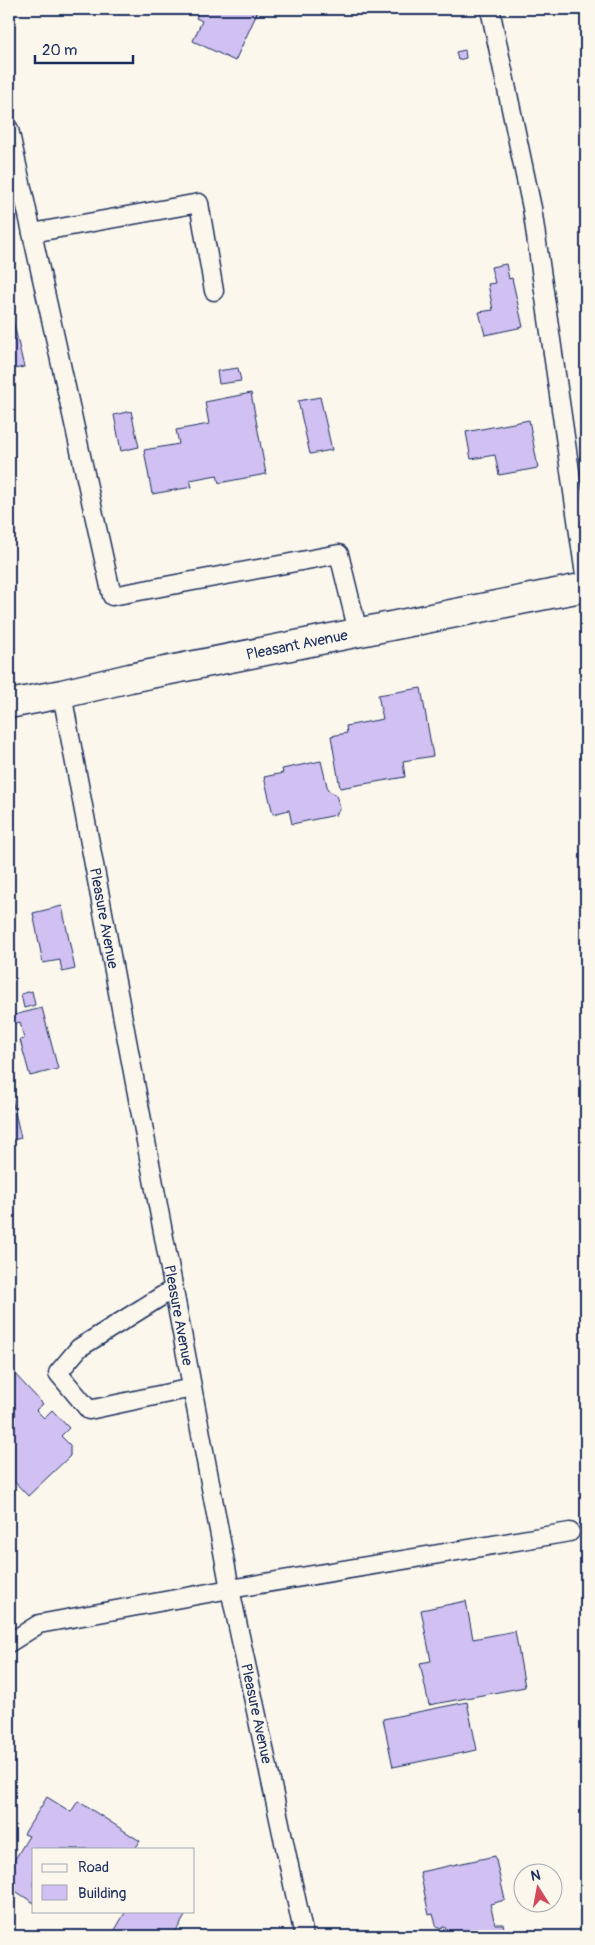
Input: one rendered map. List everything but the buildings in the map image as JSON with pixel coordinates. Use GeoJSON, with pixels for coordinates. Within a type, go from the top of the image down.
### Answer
{"type":"FeatureCollection","features":[{"type":"Feature","properties":{"kind":"street","name":"Pleasant Avenue"},"geometry":{"type":"LineString","coordinates":[[9,704],[586,587]]}},
{"type":"Feature","properties":{"kind":"lane"},"geometry":{"type":"LineString","coordinates":[[490,9],[532,208],[586,582]]}},
{"type":"Feature","properties":{"kind":"lane"},"geometry":{"type":"LineString","coordinates":[[9,129],[112,596],[339,554],[358,632]]}},
{"type":"Feature","properties":{"kind":"lane"},"geometry":{"type":"LineString","coordinates":[[32,232],[199,203],[214,291]]}},
{"type":"Feature","properties":{"kind":"lane","name":"Pleasure Avenue"},"geometry":{"type":"LineString","coordinates":[[62,694],[230,1589],[304,1936]]}},
{"type":"Feature","properties":{"kind":"lane"},"geometry":{"type":"LineString","coordinates":[[173,1289],[78,1348],[58,1372],[89,1410],[192,1388]]}},
{"type":"Feature","properties":{"kind":"lane"},"geometry":{"type":"LineString","coordinates":[[9,1643],[39,1624],[230,1589],[570,1532]]}}]}
